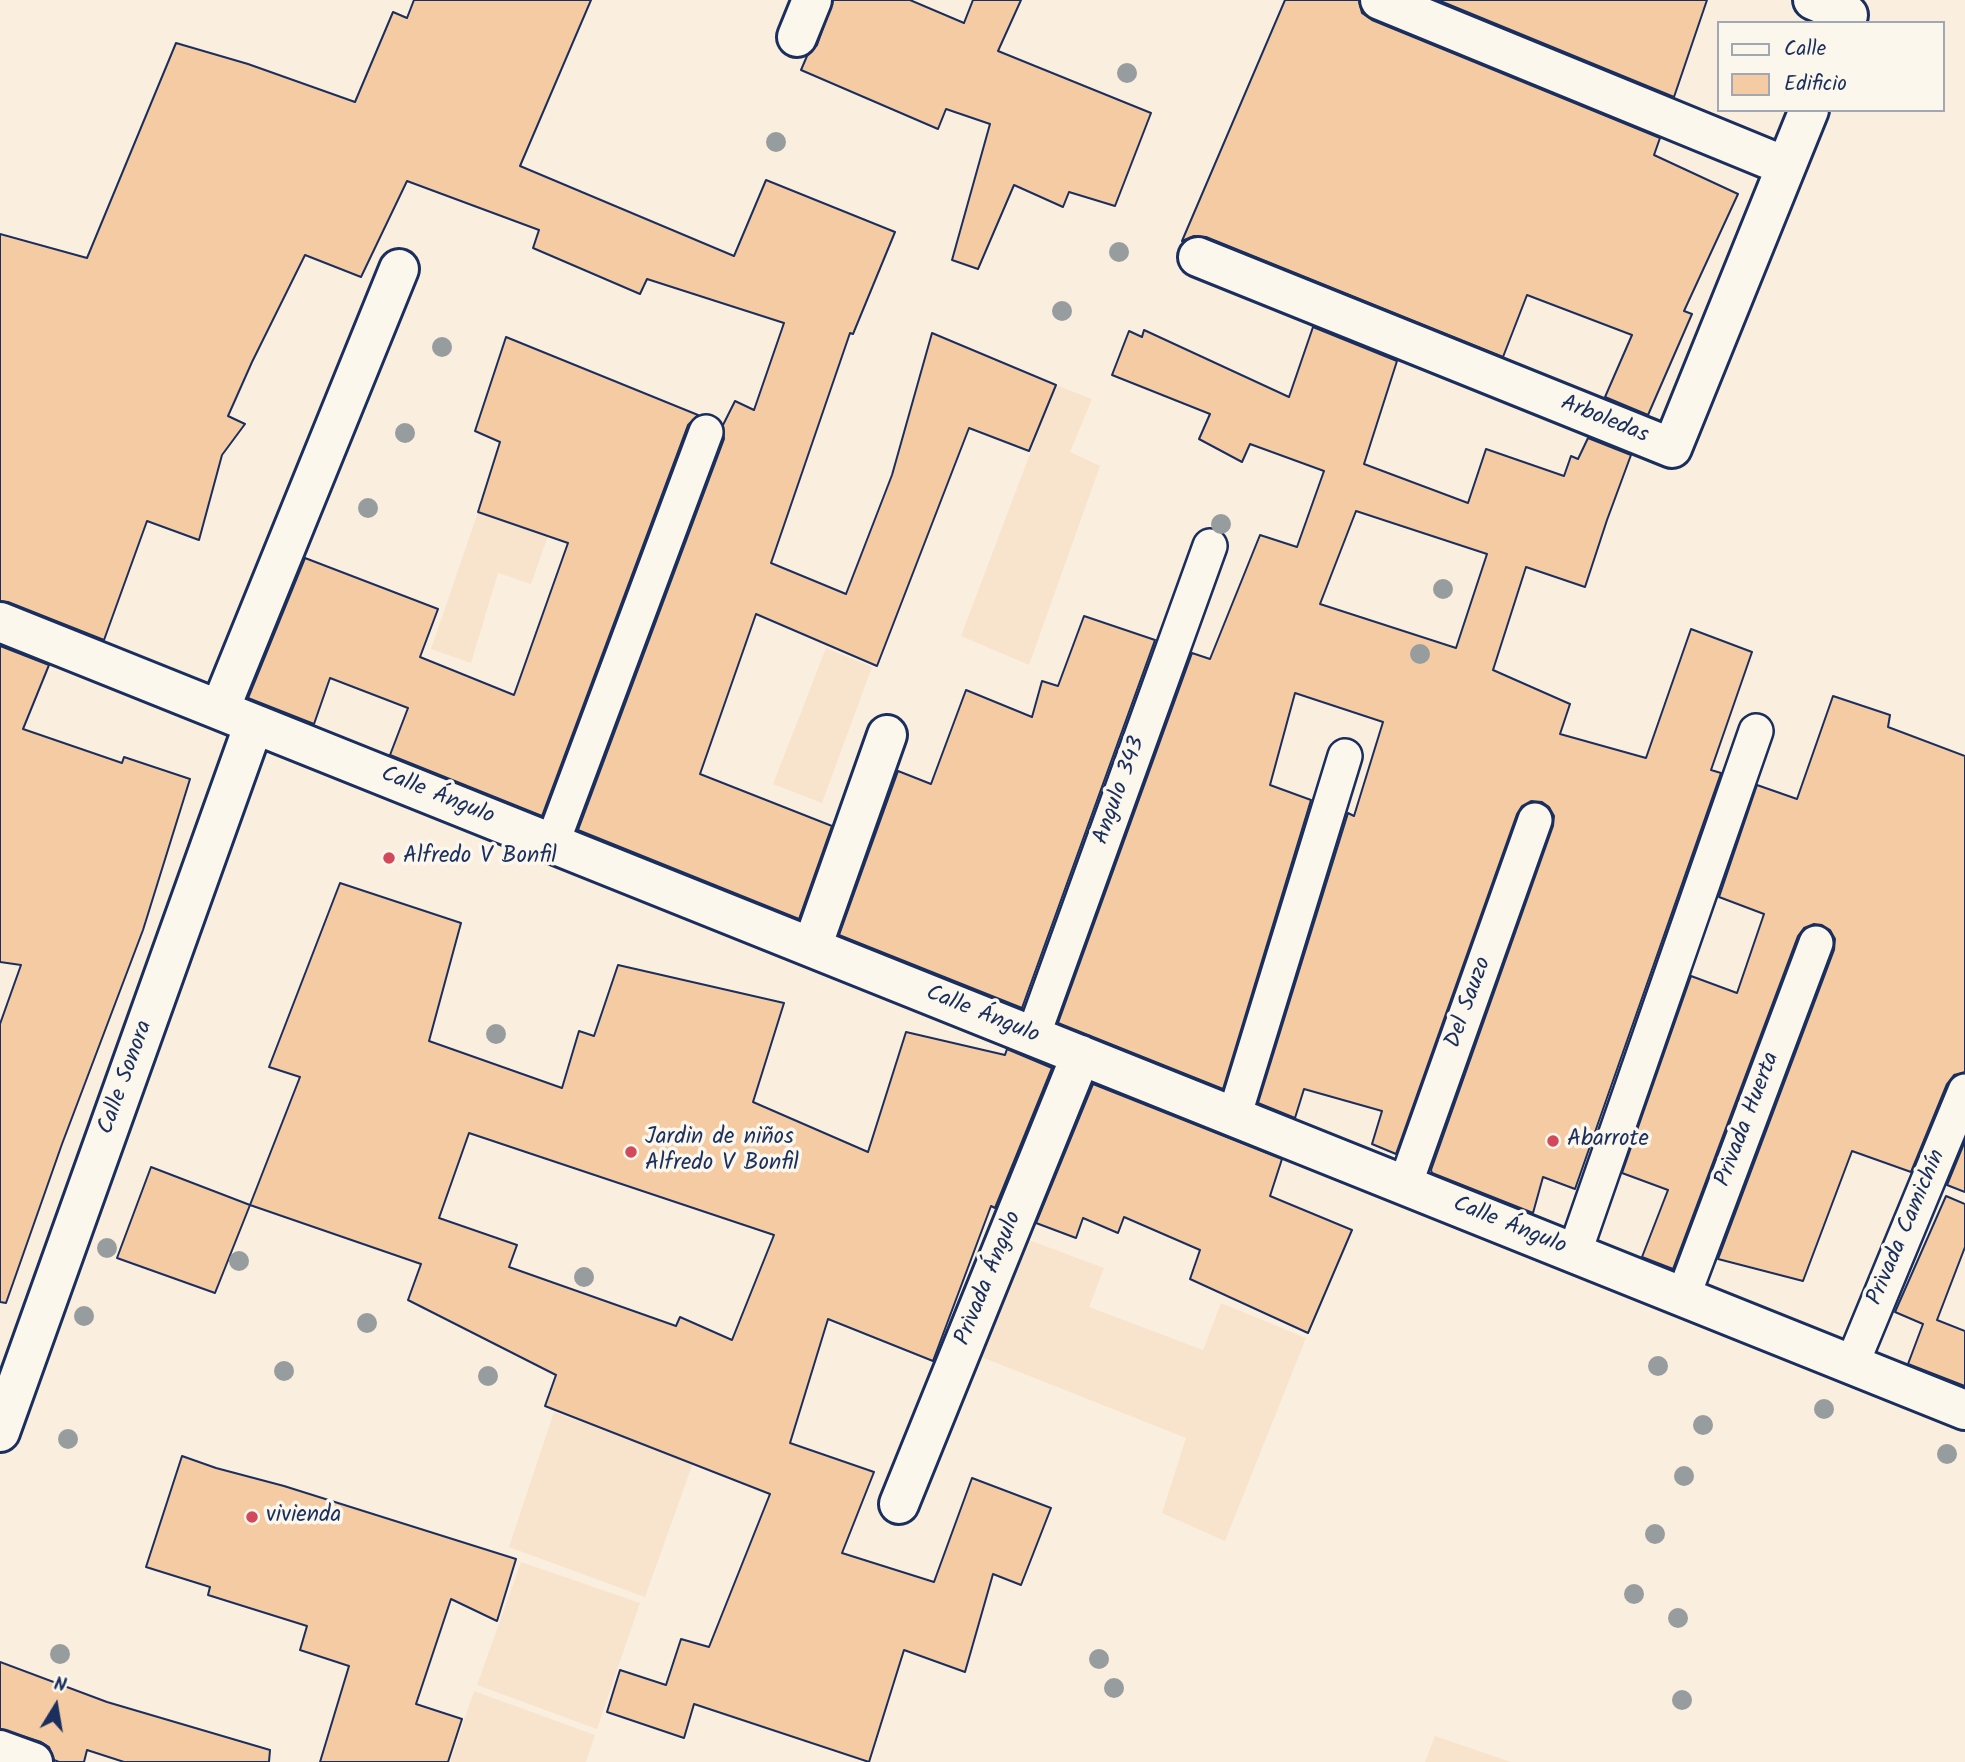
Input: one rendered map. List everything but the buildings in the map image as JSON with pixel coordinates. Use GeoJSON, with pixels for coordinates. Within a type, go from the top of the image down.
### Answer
{"type":"FeatureCollection","features":[{"type":"Feature","properties":{"kind":"street"},"geometry":{"type":"LineString","coordinates":[[797,37],[812,0]]}},
{"type":"Feature","properties":{"kind":"street"},"geometry":{"type":"LineString","coordinates":[[1380,0],[1785,166]]}},
{"type":"Feature","properties":{"kind":"street"},"geometry":{"type":"LineString","coordinates":[[1813,0],[1850,12]]}},
{"type":"Feature","properties":{"kind":"street","name":"Arboledas"},"geometry":{"type":"LineString","coordinates":[[1198,257],[1672,448],[1808,112]]}},
{"type":"Feature","properties":{"kind":"street","name":"Calle Sonora"},"geometry":{"type":"LineString","coordinates":[[0,1432],[237,716],[399,269]]}},
{"type":"Feature","properties":{"kind":"street","name":"Calle Ángulo"},"geometry":{"type":"LineString","coordinates":[[0,622],[1965,1410]]}},
{"type":"Feature","properties":{"kind":"street"},"geometry":{"type":"LineString","coordinates":[[812,947],[887,735]]}},
{"type":"Feature","properties":{"kind":"street","name":"Privada Ángulo"},"geometry":{"type":"LineString","coordinates":[[900,1504],[1081,1055]]}},
{"type":"Feature","properties":{"kind":"street"},"geometry":{"type":"LineString","coordinates":[[0,1750],[33,1762]]}},
{"type":"Feature","properties":{"kind":"lane"},"geometry":{"type":"LineString","coordinates":[[552,844],[706,432]]}},
{"type":"Feature","properties":{"kind":"lane","name":"Angulo 343"},"geometry":{"type":"LineString","coordinates":[[1032,1036],[1210,546]]}},
{"type":"Feature","properties":{"kind":"lane"},"geometry":{"type":"LineString","coordinates":[[1574,1254],[1756,731]]}},
{"type":"Feature","properties":{"kind":"lane"},"geometry":{"type":"LineString","coordinates":[[1234,1117],[1345,756]]}},
{"type":"Feature","properties":{"kind":"lane","name":"Del Sauzo"},"geometry":{"type":"LineString","coordinates":[[1405,1185],[1535,820]]}},
{"type":"Feature","properties":{"kind":"lane","name":"Privada Huerta"},"geometry":{"type":"LineString","coordinates":[[1683,1297],[1816,943]]}},
{"type":"Feature","properties":{"kind":"lane","name":"Privada Camichín"},"geometry":{"type":"LineString","coordinates":[[1852,1364],[1965,1091]]}},
{"type":"Feature","properties":{"kind":"shaded area"},"geometry":{"type":"Polygon","coordinates":[[[1056,385],[1092,399],[1070,452],[1100,466],[1029,665],[961,636],[1056,385]]]}},
{"type":"Feature","properties":{"kind":"shaded area"},"geometry":{"type":"Polygon","coordinates":[[[478,512],[548,536],[531,584],[498,573],[471,663],[431,649],[478,512]]]}},
{"type":"Feature","properties":{"kind":"shaded area"},"geometry":{"type":"Polygon","coordinates":[[[826,648],[872,667],[822,803],[773,784],[826,648]]]}},
{"type":"Feature","properties":{"kind":"shaded area"},"geometry":{"type":"Polygon","coordinates":[[[1026,1239],[1104,1268],[1089,1307],[1203,1350],[1221,1303],[1306,1338],[1225,1541],[1162,1513],[1186,1438],[979,1356],[1026,1239]]]}},
{"type":"Feature","properties":{"kind":"shaded area"},"geometry":{"type":"Polygon","coordinates":[[[554,1412],[693,1463],[645,1597],[509,1547],[554,1412]]]}},
{"type":"Feature","properties":{"kind":"shaded area"},"geometry":{"type":"Polygon","coordinates":[[[521,1562],[640,1603],[597,1729],[477,1685],[521,1562]]]}},
{"type":"Feature","properties":{"kind":"shaded area"},"geometry":{"type":"Polygon","coordinates":[[[474,1691],[595,1735],[586,1762],[450,1762],[474,1691]]]}},
{"type":"Feature","properties":{"kind":"shaded area"},"geometry":{"type":"Polygon","coordinates":[[[1435,1736],[1511,1762],[1425,1762],[1435,1736]]]}},
{"type":"Feature","properties":{"kind":"place","name":"Alfredo V Bonfil"},"geometry":{"type":"Point","coordinates":[389,858]}},
{"type":"Feature","properties":{"kind":"place","name":"Abarrote"},"geometry":{"type":"Point","coordinates":[1553,1141]}},
{"type":"Feature","properties":{"kind":"place","name":"Jardin de niños Alfredo V Bonfil"},"geometry":{"type":"Point","coordinates":[631,1152]}},
{"type":"Feature","properties":{"kind":"place","name":"vivienda"},"geometry":{"type":"Point","coordinates":[252,1517]}}]}
